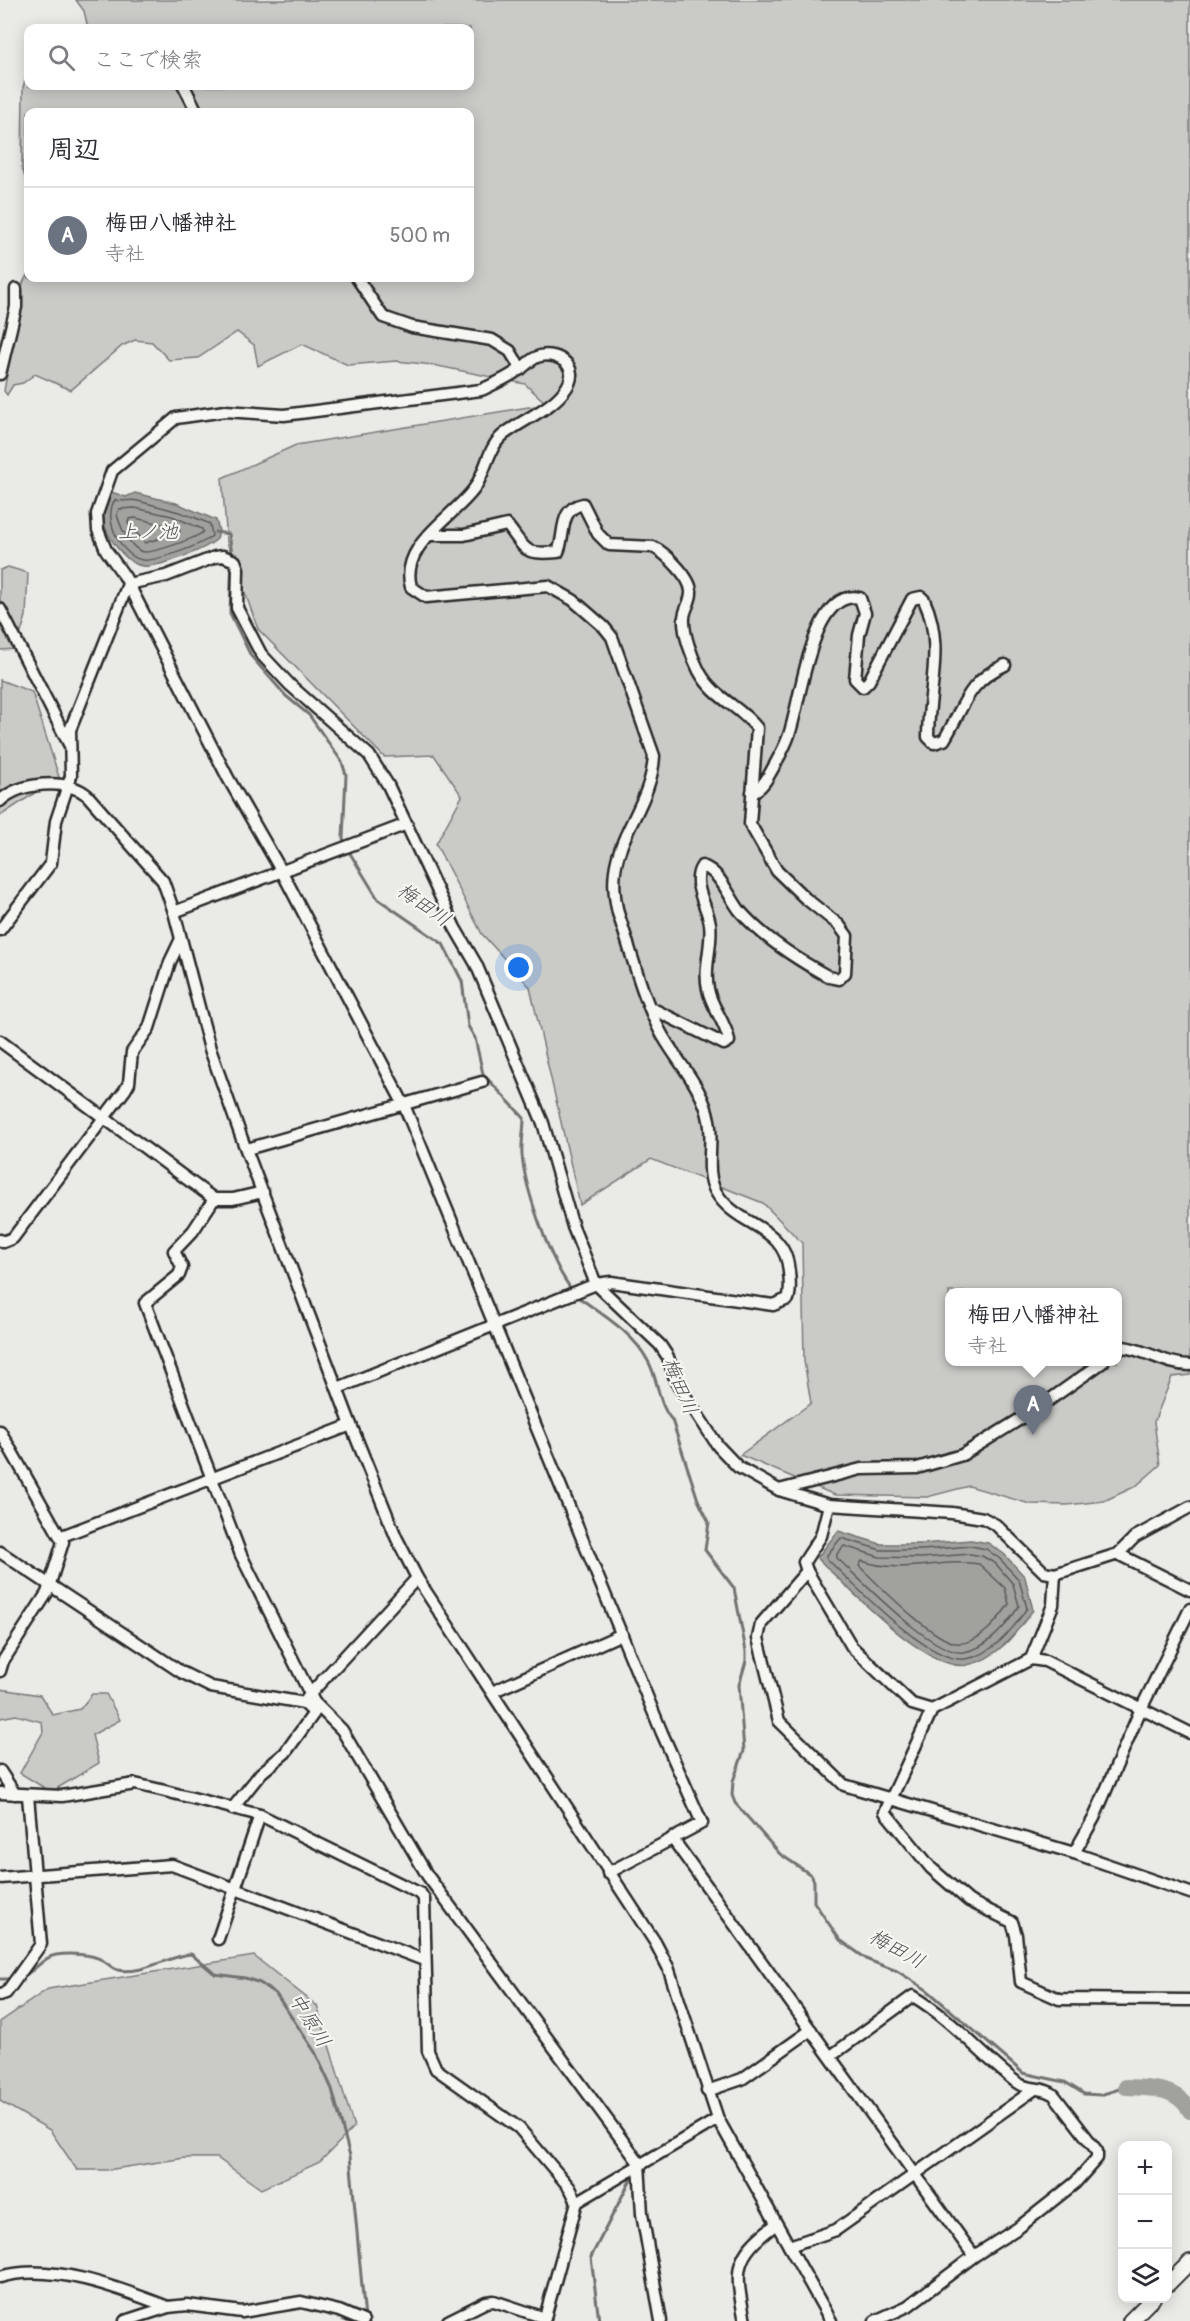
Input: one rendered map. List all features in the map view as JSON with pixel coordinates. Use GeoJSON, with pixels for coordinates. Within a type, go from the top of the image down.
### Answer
{"type":"FeatureCollection","features":[{"type":"Feature","properties":{"kind":"main road"},"geometry":{"type":"LineString","coordinates":[[1172,2279],[1190,2262]]}},
{"type":"Feature","properties":{"kind":"main road"},"geometry":{"type":"LineString","coordinates":[[1130,2321],[1148,2303]]}},
{"type":"Feature","properties":{"kind":"street"},"geometry":{"type":"LineString","coordinates":[[186,90],[195,108]]}},
{"type":"Feature","properties":{"kind":"street"},"geometry":{"type":"LineString","coordinates":[[360,282],[383,318],[412,327],[492,340],[510,351],[521,369]]}},
{"type":"Feature","properties":{"kind":"street"},"geometry":{"type":"LineString","coordinates":[[0,374],[16,307],[16,289]]}},
{"type":"Feature","properties":{"kind":"street"},"geometry":{"type":"LineString","coordinates":[[338,1388],[495,1326],[596,1284],[611,1282],[773,1305],[788,1299],[790,1294],[789,1269],[785,1251],[779,1241],[741,1216],[716,1193],[710,1162],[709,1120],[699,1093],[658,1028],[618,913],[615,897],[615,870],[653,777],[654,756],[612,637],[573,600],[548,586],[426,597],[417,593],[411,586],[409,563],[430,535],[475,488],[500,437],[550,404],[561,394],[570,380],[566,361],[557,356],[540,356],[481,390],[284,415],[225,411],[176,418],[112,471],[97,514],[98,530],[106,550],[128,584],[228,778],[282,872],[404,1105],[495,1326],[622,1634],[702,1823],[608,1873]]}},
{"type":"Feature","properties":{"kind":"street"},"geometry":{"type":"LineString","coordinates":[[430,535],[464,535],[507,525],[519,544],[532,553],[558,552],[567,513],[576,505],[583,504],[598,534],[609,545],[658,549],[687,579],[691,590],[684,618],[692,653],[700,672],[717,695],[749,718],[757,728],[750,824],[777,871],[805,898],[839,925],[847,936],[845,973],[839,978],[829,977],[765,935],[741,911],[715,874],[702,866],[699,873],[700,891],[710,924],[707,959],[708,990],[729,1041],[724,1044],[651,1008]]}},
{"type":"Feature","properties":{"kind":"street"},"geometry":{"type":"LineString","coordinates":[[128,584],[166,576],[215,557],[232,559],[238,569],[237,608],[261,654],[290,685],[369,755],[388,785],[455,928],[476,964],[543,1123],[573,1227],[596,1284],[660,1345],[668,1357],[676,1382],[718,1446],[748,1475],[779,1490],[829,1505],[952,1513],[983,1518],[996,1525],[1044,1572],[1055,1574],[1118,1554],[1135,1537],[1190,1507]]}},
{"type":"Feature","properties":{"kind":"street"},"geometry":{"type":"LineString","coordinates":[[0,930],[51,863],[56,821],[72,768],[70,730],[128,584]]}},
{"type":"Feature","properties":{"kind":"street"},"geometry":{"type":"LineString","coordinates":[[752,792],[758,790],[769,776],[784,749],[820,624],[840,598],[850,596],[860,598],[864,604],[855,679],[863,687],[869,681],[912,599],[921,597],[924,600],[935,635],[935,672],[928,721],[928,737],[934,743],[944,740],[966,695],[981,678],[1005,665]]}},
{"type":"Feature","properties":{"kind":"street"},"geometry":{"type":"LineString","coordinates":[[0,609],[69,744]]}},
{"type":"Feature","properties":{"kind":"street"},"geometry":{"type":"LineString","coordinates":[[0,801],[8,793],[19,790],[68,785],[77,787],[87,795],[162,881],[174,912],[210,1049],[351,1425],[396,1537],[417,1578],[668,1967],[718,2119],[831,2321]]}},
{"type":"Feature","properties":{"kind":"street"},"geometry":{"type":"LineString","coordinates":[[174,912],[407,824]]}},
{"type":"Feature","properties":{"kind":"street"},"geometry":{"type":"LineString","coordinates":[[0,1240],[3,1242],[13,1238],[129,1083],[132,1052],[149,1028],[170,962],[180,941]]}},
{"type":"Feature","properties":{"kind":"street"},"geometry":{"type":"LineString","coordinates":[[0,1041],[214,1199],[233,1199],[263,1192]]}},
{"type":"Feature","properties":{"kind":"street"},"geometry":{"type":"LineString","coordinates":[[247,1149],[253,1145],[279,1142],[482,1082]]}},
{"type":"Feature","properties":{"kind":"street"},"geometry":{"type":"LineString","coordinates":[[214,1199],[193,1231],[174,1251],[182,1267],[179,1275],[145,1303],[241,1555],[314,1713],[285,1753],[261,1773],[232,1809]]}},
{"type":"Feature","properties":{"kind":"street"},"geometry":{"type":"LineString","coordinates":[[1122,1348],[1137,1349],[1170,1362],[1190,1365]]}},
{"type":"Feature","properties":{"kind":"street"},"geometry":{"type":"LineString","coordinates":[[779,1490],[861,1469],[917,1468],[962,1455],[1038,1408],[1097,1366]]}},
{"type":"Feature","properties":{"kind":"street"},"geometry":{"type":"LineString","coordinates":[[62,1536],[213,1480],[351,1425]]}},
{"type":"Feature","properties":{"kind":"street"},"geometry":{"type":"LineString","coordinates":[[0,1431],[62,1536],[63,1542],[47,1593],[1,1664]]}},
{"type":"Feature","properties":{"kind":"street"},"geometry":{"type":"LineString","coordinates":[[829,1505],[821,1536],[804,1562],[807,1571],[852,1647],[912,1704],[932,1710]]}},
{"type":"Feature","properties":{"kind":"street"},"geometry":{"type":"LineString","coordinates":[[0,1552],[181,1672],[211,1687],[307,1698],[342,1730],[427,1875],[639,2163],[642,2214],[661,2321]]}},
{"type":"Feature","properties":{"kind":"street"},"geometry":{"type":"LineString","coordinates":[[1118,1554],[1190,1590]]}},
{"type":"Feature","properties":{"kind":"street"},"geometry":{"type":"LineString","coordinates":[[807,1571],[774,1606],[761,1624],[758,1638],[779,1721],[809,1747],[828,1771],[843,1785],[1074,1853],[1190,1893]]}},
{"type":"Feature","properties":{"kind":"street"},"geometry":{"type":"LineString","coordinates":[[1030,1659],[1053,1605],[1055,1574]]}},
{"type":"Feature","properties":{"kind":"street"},"geometry":{"type":"LineString","coordinates":[[307,1698],[417,1578]]}},
{"type":"Feature","properties":{"kind":"street"},"geometry":{"type":"LineString","coordinates":[[1074,1853],[1094,1818],[1140,1711],[1190,1609]]}},
{"type":"Feature","properties":{"kind":"street"},"geometry":{"type":"LineString","coordinates":[[492,1692],[622,1634]]}},
{"type":"Feature","properties":{"kind":"street"},"geometry":{"type":"LineString","coordinates":[[1190,1733],[1140,1711],[1045,1661],[1030,1659],[932,1710],[885,1812],[931,1868],[969,1901],[1012,1922],[1016,1935],[1022,1982],[1059,1999],[1190,2000]]}},
{"type":"Feature","properties":{"kind":"street"},"geometry":{"type":"LineString","coordinates":[[0,1771],[15,1794]]}},
{"type":"Feature","properties":{"kind":"street"},"geometry":{"type":"LineString","coordinates":[[0,1793],[63,1796],[135,1784],[260,1815],[415,1890],[424,1899],[428,2051],[436,2069],[519,2128],[570,2188],[577,2202],[544,2320],[494,2301],[486,2302],[448,2321]]}},
{"type":"Feature","properties":{"kind":"street"},"geometry":{"type":"LineString","coordinates":[[0,1995],[6,1993],[41,1944],[28,1796]]}},
{"type":"Feature","properties":{"kind":"street"},"geometry":{"type":"LineString","coordinates":[[218,1939],[260,1815]]}},
{"type":"Feature","properties":{"kind":"street"},"geometry":{"type":"LineString","coordinates":[[672,1838],[974,2256]]}},
{"type":"Feature","properties":{"kind":"street"},"geometry":{"type":"LineString","coordinates":[[0,1878],[172,1864],[424,1960]]}},
{"type":"Feature","properties":{"kind":"street"},"geometry":{"type":"LineString","coordinates":[[415,1890],[427,1875]]}},
{"type":"Feature","properties":{"kind":"street"},"geometry":{"type":"LineString","coordinates":[[831,2056],[913,1996],[970,2039],[1018,2084],[1035,2089],[1047,2089],[1097,2151],[1097,2158],[1060,2196],[1018,2228],[974,2256],[908,2306],[875,2321]]}},
{"type":"Feature","properties":{"kind":"street"},"geometry":{"type":"LineString","coordinates":[[707,2091],[742,2079],[811,2030]]}},
{"type":"Feature","properties":{"kind":"street"},"geometry":{"type":"LineString","coordinates":[[789,2246],[836,2230],[1035,2089]]}},
{"type":"Feature","properties":{"kind":"street"},"geometry":{"type":"LineString","coordinates":[[577,2202],[639,2163],[718,2119]]}},
{"type":"Feature","properties":{"kind":"street"},"geometry":{"type":"LineString","coordinates":[[745,2321],[738,2283],[740,2265],[753,2241],[776,2225]]}},
{"type":"Feature","properties":{"kind":"street"},"geometry":{"type":"LineString","coordinates":[[0,2277],[19,2271],[47,2271],[141,2296],[168,2307]]}},
{"type":"Feature","properties":{"kind":"street"},"geometry":{"type":"LineString","coordinates":[[125,2321],[168,2307],[187,2305],[242,2312],[301,2302],[339,2311],[362,2321]]}},
{"type":"Feature","properties":{"kind":"shaded area"},"geometry":{"type":"Polygon","coordinates":[[[76,0],[1190,0],[1190,1375],[1172,1377],[1154,1422],[1160,1465],[1136,1486],[1104,1501],[1067,1505],[1030,1504],[969,1486],[927,1497],[835,1495],[740,1455],[811,1403],[804,1361],[802,1243],[763,1203],[651,1159],[580,1205],[530,987],[482,934],[436,844],[462,796],[434,755],[384,757],[258,629],[227,542],[222,478],[296,445],[547,404],[525,384],[433,365],[396,361],[348,365],[302,344],[258,366],[254,345],[237,332],[198,358],[169,360],[152,342],[135,340],[122,346],[71,390],[35,374],[23,383],[13,385],[7,395],[4,391],[24,281],[474,282],[474,108],[199,108],[191,90],[474,90],[474,24],[87,24],[84,11],[76,0]]]}},
{"type":"Feature","properties":{"kind":"shaded area"},"geometry":{"type":"Polygon","coordinates":[[[24,84],[24,90],[180,90],[190,108],[24,108],[24,174],[22,168],[24,84]]]}},
{"type":"Feature","properties":{"kind":"shaded area"},"geometry":{"type":"Polygon","coordinates":[[[8,567],[28,573],[26,616],[16,649],[0,650],[0,570],[8,567]]]}},
{"type":"Feature","properties":{"kind":"shaded area"},"geometry":{"type":"Polygon","coordinates":[[[0,680],[32,692],[59,777],[0,816],[0,680]]]}},
{"type":"Feature","properties":{"kind":"shaded area"},"geometry":{"type":"Polygon","coordinates":[[[0,1689],[40,1695],[53,1715],[80,1709],[92,1694],[106,1694],[120,1720],[92,1735],[99,1763],[51,1792],[20,1773],[43,1732],[42,1722],[16,1715],[0,1718],[0,1689]]]}},
{"type":"Feature","properties":{"kind":"shaded area"},"geometry":{"type":"Polygon","coordinates":[[[254,1956],[317,2006],[354,2127],[320,2162],[261,2189],[217,2158],[185,2158],[107,2170],[77,2170],[50,2130],[0,2101],[0,2022],[48,1989],[254,1956]]]}},
{"type":"Feature","properties":{"kind":"water","name":"上ノ池"},"geometry":{"type":"Polygon","coordinates":[[[111,492],[126,497],[135,493],[176,503],[216,520],[219,531],[217,539],[170,561],[150,566],[136,564],[122,553],[105,529],[102,511],[111,492]]]}},
{"type":"Feature","properties":{"kind":"water"},"geometry":{"type":"Polygon","coordinates":[[[838,1531],[881,1544],[971,1540],[988,1543],[1004,1554],[1025,1577],[1033,1610],[1005,1644],[988,1657],[967,1665],[950,1664],[910,1642],[888,1625],[817,1558],[838,1531]]]}},
{"type":"Feature","properties":{"kind":"waterway","name":"梅田川"},"geometry":{"type":"LineString","coordinates":[[215,532],[229,534],[232,554],[230,613],[251,656],[286,696],[309,715],[342,762],[346,775],[343,838],[345,844]]}},
{"type":"Feature","properties":{"kind":"waterway","name":"梅田川"},"geometry":{"type":"LineString","coordinates":[[348,850],[378,899],[443,944],[462,981],[468,1026],[475,1038],[483,1074],[524,1118],[522,1155],[528,1187],[548,1246],[573,1291]]}},
{"type":"Feature","properties":{"kind":"waterway","name":"梅田川"},"geometry":{"type":"LineString","coordinates":[[577,1296],[625,1332],[648,1361],[663,1406],[672,1420],[698,1500],[709,1522],[705,1550],[734,1588],[746,1651],[746,1661],[739,1685],[744,1751],[733,1781],[732,1795],[735,1803],[780,1854],[811,1875],[814,1881],[814,1902],[840,1940],[868,1960],[897,1971],[927,1990],[1023,2073],[1065,2082],[1084,2094],[1100,2095],[1126,2087]]}},
{"type":"Feature","properties":{"kind":"waterway","name":"中原川"},"geometry":{"type":"LineString","coordinates":[[22,1976],[56,1955],[92,1956],[116,1969],[127,1971],[146,1968],[191,1954],[215,1974],[245,1978],[260,1983],[276,1994],[315,2052],[332,2089],[350,2156],[365,2319]]}},
{"type":"Feature","properties":{"kind":"waterway","name":"中原川"},"geometry":{"type":"LineString","coordinates":[[0,1979],[13,1979]]}},
{"type":"Feature","properties":{"kind":"waterway","name":"梅田川"},"geometry":{"type":"LineString","coordinates":[[1126,2087],[1171,2093],[1185,2103],[1190,2111]]}},
{"type":"Feature","properties":{"kind":"waterway"},"geometry":{"type":"LineString","coordinates":[[599,2321],[591,2257],[634,2173]]}},
{"type":"Feature","properties":{"kind":"place","name":"梅田八幡神社"},"geometry":{"type":"Point","coordinates":[1033,1435]}}]}
